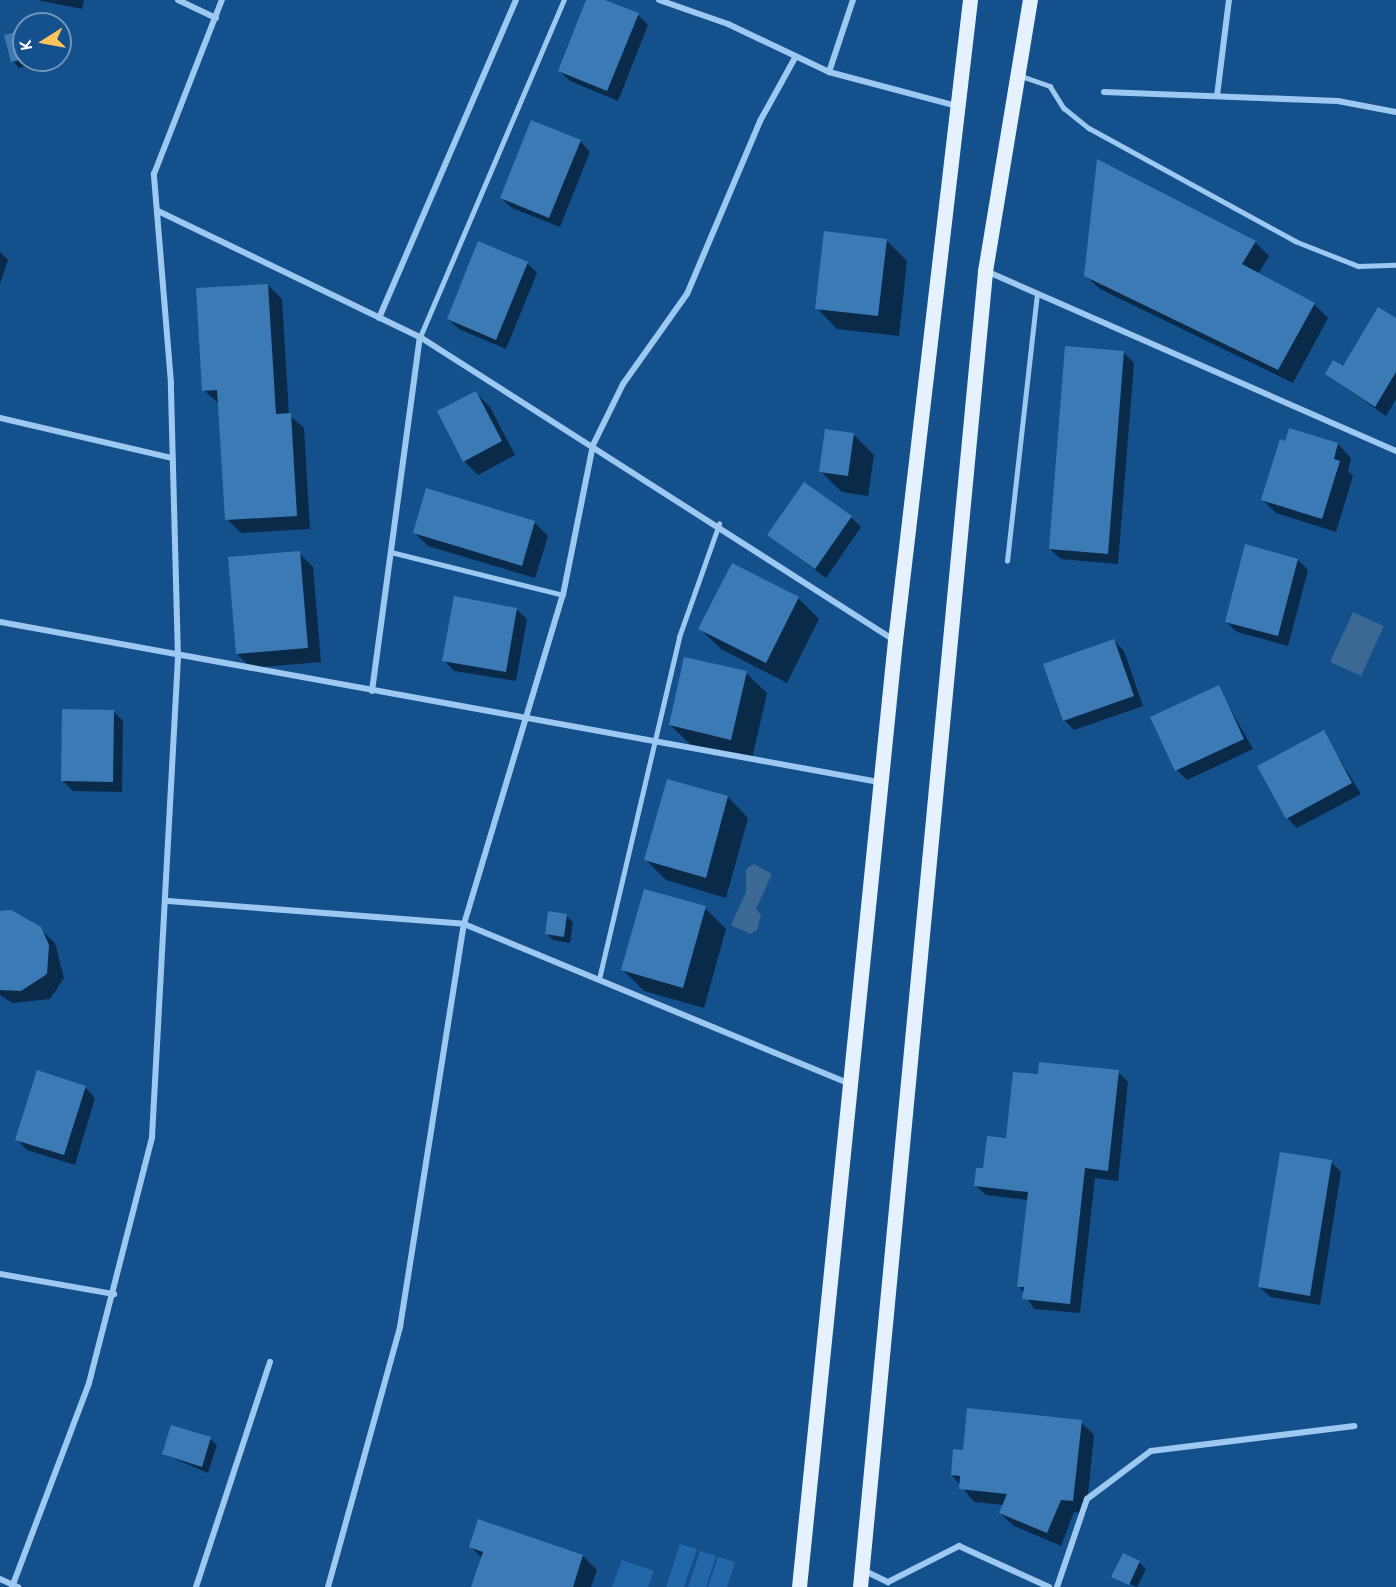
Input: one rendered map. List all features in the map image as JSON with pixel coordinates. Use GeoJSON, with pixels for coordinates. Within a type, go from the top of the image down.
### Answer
{"type":"FeatureCollection","features":[{"type":"Feature","properties":{"kind":"main road"},"geometry":{"type":"LineString","coordinates":[[799,1587],[848,1083],[884,783],[895,641],[953,105],[970,0]]}},
{"type":"Feature","properties":{"kind":"main road"},"geometry":{"type":"LineString","coordinates":[[860,1587],[985,271],[1030,0]]}},
{"type":"Feature","properties":{"kind":"street"},"geometry":{"type":"LineString","coordinates":[[178,0],[216,18]]}},
{"type":"Feature","properties":{"kind":"street"},"geometry":{"type":"LineString","coordinates":[[0,1579],[14,1586],[89,1383],[114,1294],[152,1137],[168,902],[178,658],[172,458],[154,174],[222,0]]}},
{"type":"Feature","properties":{"kind":"street"},"geometry":{"type":"LineString","coordinates":[[380,318],[516,0]]}},
{"type":"Feature","properties":{"kind":"street"},"geometry":{"type":"LineString","coordinates":[[659,0],[728,24],[829,72],[953,105]]}},
{"type":"Feature","properties":{"kind":"street"},"geometry":{"type":"LineString","coordinates":[[829,72],[853,0]]}},
{"type":"Feature","properties":{"kind":"street"},"geometry":{"type":"LineString","coordinates":[[1217,96],[1229,0]]}},
{"type":"Feature","properties":{"kind":"street"},"geometry":{"type":"LineString","coordinates":[[328,1587],[400,1327],[464,924],[528,718],[563,595],[593,445],[623,384],[687,294],[760,121],[796,56]]}},
{"type":"Feature","properties":{"kind":"street"},"geometry":{"type":"LineString","coordinates":[[1104,92],[1338,100],[1396,112]]}},
{"type":"Feature","properties":{"kind":"street"},"geometry":{"type":"LineString","coordinates":[[158,211],[420,337],[718,524],[895,641]]}},
{"type":"Feature","properties":{"kind":"street"},"geometry":{"type":"LineString","coordinates":[[985,271],[1396,451]]}},
{"type":"Feature","properties":{"kind":"street"},"geometry":{"type":"LineString","coordinates":[[372,691],[420,337]]}},
{"type":"Feature","properties":{"kind":"street"},"geometry":{"type":"LineString","coordinates":[[0,418],[172,458]]}},
{"type":"Feature","properties":{"kind":"street"},"geometry":{"type":"LineString","coordinates":[[0,622],[178,658],[528,718],[884,783]]}},
{"type":"Feature","properties":{"kind":"street"},"geometry":{"type":"LineString","coordinates":[[168,902],[464,924],[848,1083]]}},
{"type":"Feature","properties":{"kind":"street"},"geometry":{"type":"LineString","coordinates":[[0,1274],[114,1294]]}},
{"type":"Feature","properties":{"kind":"street"},"geometry":{"type":"LineString","coordinates":[[196,1587],[270,1362]]}},
{"type":"Feature","properties":{"kind":"street"},"geometry":{"type":"LineString","coordinates":[[1057,1587],[1087,1499],[1151,1451],[1354,1426]]}},
{"type":"Feature","properties":{"kind":"street"},"geometry":{"type":"LineString","coordinates":[[861,1569],[888,1582],[959,1546],[1049,1587]]}},
{"type":"Feature","properties":{"kind":"lane"},"geometry":{"type":"LineString","coordinates":[[420,337],[564,0]]}},
{"type":"Feature","properties":{"kind":"lane"},"geometry":{"type":"LineString","coordinates":[[1016,74],[1050,86],[1064,108],[1089,128],[1295,241],[1358,266],[1396,265]]}},
{"type":"Feature","properties":{"kind":"lane"},"geometry":{"type":"LineString","coordinates":[[1006,561],[1037,294]]}},
{"type":"Feature","properties":{"kind":"lane"},"geometry":{"type":"LineString","coordinates":[[599,979],[658,742],[679,637],[718,524]]}},
{"type":"Feature","properties":{"kind":"lane"},"geometry":{"type":"LineString","coordinates":[[391,552],[563,595]]}},
{"type":"Feature","properties":{"kind":"shaded area"},"geometry":{"type":"Polygon","coordinates":[[[1353,612],[1384,626],[1361,676],[1330,662],[1353,612]]]}},
{"type":"Feature","properties":{"kind":"shaded area"},"geometry":{"type":"Polygon","coordinates":[[[754,864],[772,874],[756,909],[761,915],[757,930],[750,934],[731,925],[746,892],[746,869],[754,864]]]}},
{"type":"Feature","properties":{"kind":"shaded area"},"geometry":{"type":"Polygon","coordinates":[[[680,1544],[697,1549],[684,1587],[666,1587],[680,1544]]]}},
{"type":"Feature","properties":{"kind":"shaded area"},"geometry":{"type":"Polygon","coordinates":[[[700,1551],[716,1556],[706,1587],[688,1587],[700,1551]]]}},
{"type":"Feature","properties":{"kind":"shaded area"},"geometry":{"type":"Polygon","coordinates":[[[718,1557],[735,1562],[727,1587],[708,1587],[718,1557]]]}},
{"type":"Feature","properties":{"kind":"shaded area"},"geometry":{"type":"Polygon","coordinates":[[[622,1560],[654,1571],[648,1587],[612,1587],[622,1560]]]}},
{"type":"Feature","properties":{"kind":"building"},"geometry":{"type":"Polygon","coordinates":[[[586,0],[605,0],[639,13],[607,91],[558,71],[586,0]]]}},
{"type":"Feature","properties":{"kind":"building"},"geometry":{"type":"Polygon","coordinates":[[[12,33],[12,62],[11,62],[4,35],[12,33]]]}},
{"type":"Feature","properties":{"kind":"building"},"geometry":{"type":"Polygon","coordinates":[[[531,120],[581,140],[549,218],[500,198],[531,120]]]}},
{"type":"Feature","properties":{"kind":"building"},"geometry":{"type":"Polygon","coordinates":[[[1097,159],[1256,241],[1242,264],[1315,303],[1278,370],[1084,276],[1097,159]]]}},
{"type":"Feature","properties":{"kind":"building"},"geometry":{"type":"Polygon","coordinates":[[[824,231],[887,239],[878,316],[815,309],[824,231]]]}},
{"type":"Feature","properties":{"kind":"building"},"geometry":{"type":"Polygon","coordinates":[[[478,241],[528,262],[496,340],[447,319],[478,241]]]}},
{"type":"Feature","properties":{"kind":"building"},"geometry":{"type":"Polygon","coordinates":[[[268,284],[276,414],[291,413],[297,516],[225,520],[217,390],[202,391],[196,288],[268,284]]]}},
{"type":"Feature","properties":{"kind":"building"},"geometry":{"type":"Polygon","coordinates":[[[1378,307],[1396,318],[1396,372],[1375,407],[1325,374],[1333,360],[1343,366],[1378,307]]]}},
{"type":"Feature","properties":{"kind":"building"},"geometry":{"type":"Polygon","coordinates":[[[1065,346],[1124,351],[1108,554],[1049,549],[1065,346]]]}},
{"type":"Feature","properties":{"kind":"building"},"geometry":{"type":"Polygon","coordinates":[[[476,391],[502,441],[463,462],[437,411],[476,391]]]}},
{"type":"Feature","properties":{"kind":"building"},"geometry":{"type":"Polygon","coordinates":[[[1289,428],[1338,443],[1334,459],[1340,461],[1322,519],[1261,500],[1280,439],[1285,441],[1289,428]]]}},
{"type":"Feature","properties":{"kind":"building"},"geometry":{"type":"Polygon","coordinates":[[[825,429],[854,433],[848,476],[819,472],[825,429]]]}},
{"type":"Feature","properties":{"kind":"building"},"geometry":{"type":"Polygon","coordinates":[[[804,482],[852,516],[815,569],[767,535],[804,482]]]}},
{"type":"Feature","properties":{"kind":"building"},"geometry":{"type":"Polygon","coordinates":[[[426,488],[535,521],[522,566],[413,533],[426,488]]]}},
{"type":"Feature","properties":{"kind":"building"},"geometry":{"type":"Polygon","coordinates":[[[1245,544],[1298,559],[1278,636],[1225,622],[1245,544]]]}},
{"type":"Feature","properties":{"kind":"building"},"geometry":{"type":"Polygon","coordinates":[[[300,551],[308,648],[236,654],[228,557],[300,551]]]}},
{"type":"Feature","properties":{"kind":"building"},"geometry":{"type":"Polygon","coordinates":[[[732,563],[799,597],[766,663],[698,629],[732,563]]]}},
{"type":"Feature","properties":{"kind":"building"},"geometry":{"type":"Polygon","coordinates":[[[454,596],[517,608],[506,672],[442,661],[454,596]]]}},
{"type":"Feature","properties":{"kind":"building"},"geometry":{"type":"Polygon","coordinates":[[[1114,639],[1134,696],[1063,721],[1043,664],[1114,639]]]}},
{"type":"Feature","properties":{"kind":"building"},"geometry":{"type":"Polygon","coordinates":[[[684,657],[747,671],[731,740],[669,725],[684,657]]]}},
{"type":"Feature","properties":{"kind":"building"},"geometry":{"type":"Polygon","coordinates":[[[1219,685],[1244,739],[1175,771],[1150,717],[1219,685]]]}},
{"type":"Feature","properties":{"kind":"building"},"geometry":{"type":"Polygon","coordinates":[[[62,709],[114,710],[113,782],[61,781],[62,709]]]}},
{"type":"Feature","properties":{"kind":"building"},"geometry":{"type":"Polygon","coordinates":[[[1324,730],[1352,783],[1286,819],[1257,766],[1324,730]]]}},
{"type":"Feature","properties":{"kind":"building"},"geometry":{"type":"Polygon","coordinates":[[[667,779],[728,796],[706,878],[644,860],[667,779]]]}},
{"type":"Feature","properties":{"kind":"building"},"geometry":{"type":"Polygon","coordinates":[[[644,889],[706,906],[683,988],[621,970],[644,889]]]}},
{"type":"Feature","properties":{"kind":"building"},"geometry":{"type":"Polygon","coordinates":[[[11,910],[41,927],[49,945],[47,974],[21,991],[0,990],[0,911],[11,910]]]}},
{"type":"Feature","properties":{"kind":"building"},"geometry":{"type":"Polygon","coordinates":[[[548,911],[567,914],[564,937],[545,934],[548,911]]]}},
{"type":"Feature","properties":{"kind":"building"},"geometry":{"type":"Polygon","coordinates":[[[1039,1062],[1119,1070],[1108,1171],[1085,1168],[1070,1304],[1022,1299],[1024,1287],[1017,1287],[1028,1192],[974,1186],[976,1168],[983,1168],[987,1136],[1006,1138],[1013,1072],[1038,1074],[1039,1062]]]}},
{"type":"Feature","properties":{"kind":"building"},"geometry":{"type":"Polygon","coordinates":[[[37,1070],[86,1086],[64,1155],[15,1140],[37,1070]]]}},
{"type":"Feature","properties":{"kind":"building"},"geometry":{"type":"Polygon","coordinates":[[[1280,1152],[1332,1160],[1310,1296],[1258,1287],[1280,1152]]]}},
{"type":"Feature","properties":{"kind":"building"},"geometry":{"type":"Polygon","coordinates":[[[967,1408],[1082,1420],[1073,1501],[1061,1500],[1047,1533],[999,1513],[1007,1494],[959,1489],[960,1476],[951,1475],[953,1449],[963,1450],[967,1408]]]}},
{"type":"Feature","properties":{"kind":"building"},"geometry":{"type":"Polygon","coordinates":[[[171,1425],[211,1437],[202,1467],[162,1454],[171,1425]]]}},
{"type":"Feature","properties":{"kind":"building"},"geometry":{"type":"Polygon","coordinates":[[[478,1519],[583,1555],[573,1587],[471,1587],[483,1552],[469,1547],[478,1519]]]}},
{"type":"Feature","properties":{"kind":"building"},"geometry":{"type":"Polygon","coordinates":[[[1123,1553],[1140,1561],[1129,1585],[1111,1577],[1123,1553]]]}}]}
